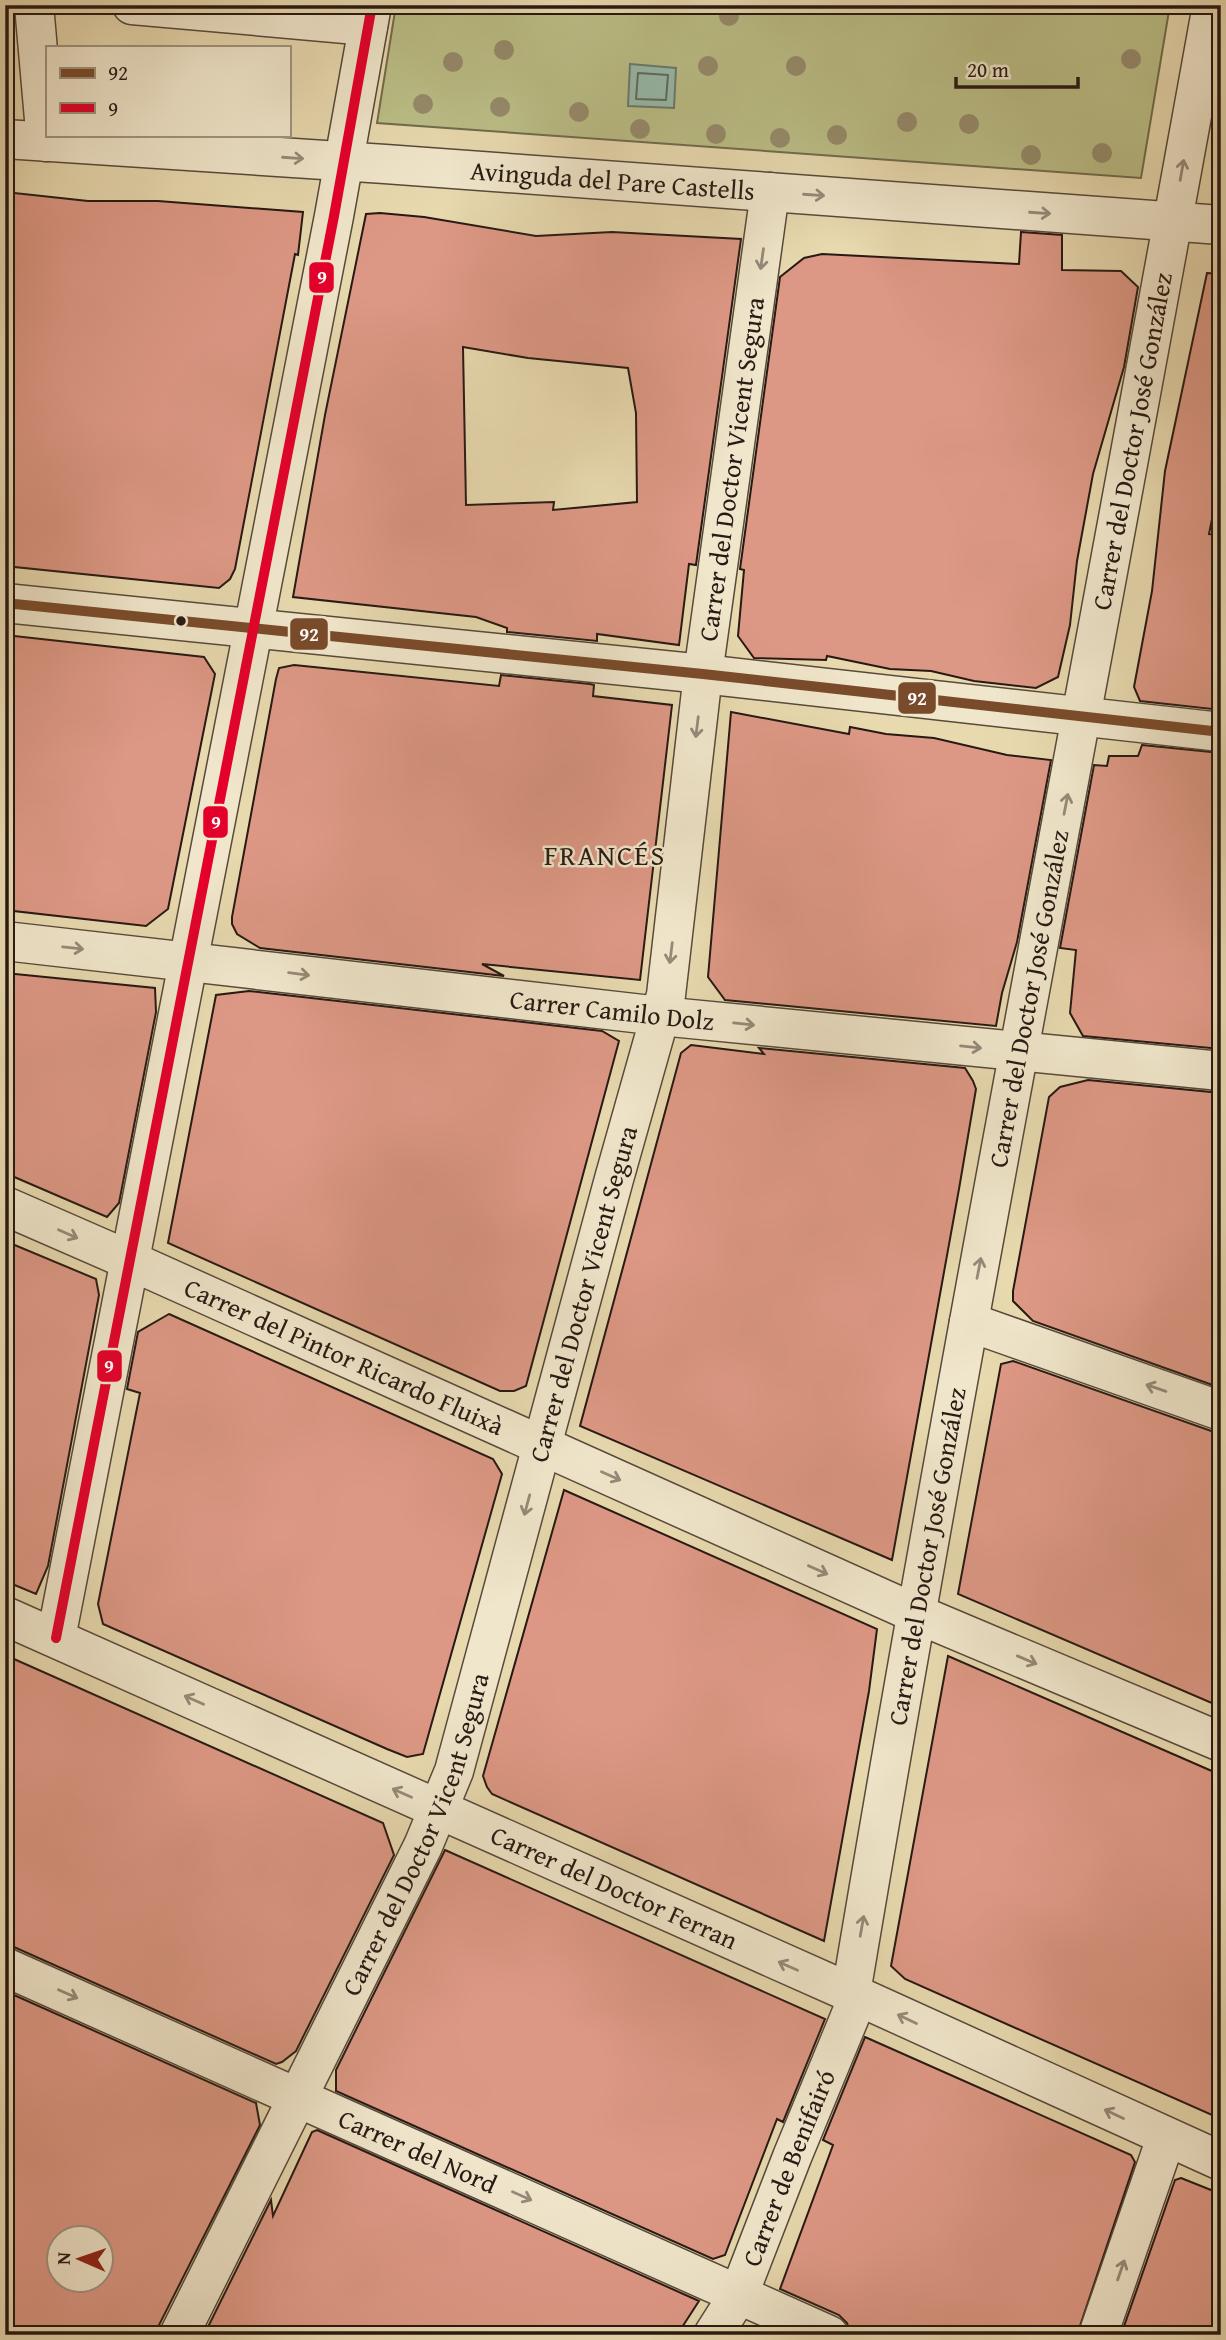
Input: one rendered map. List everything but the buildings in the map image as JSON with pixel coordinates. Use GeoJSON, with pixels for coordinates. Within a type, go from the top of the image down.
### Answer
{"type":"FeatureCollection","features":[{"type":"Feature","properties":{"kind":"street"},"geometry":{"type":"LineString","coordinates":[[34,5],[46,142]]}},
{"type":"Feature","properties":{"kind":"street"},"geometry":{"type":"LineString","coordinates":[[56,1638],[334,216],[370,15],[132,5]]}},
{"type":"Feature","properties":{"kind":"street","name":"Carrer del Doctor José González"},"geometry":{"type":"LineString","coordinates":[[854,1995],[969,1322],[1212,5]]}},
{"type":"Feature","properties":{"kind":"street","name":"Avinguda del Pare Castells"},"geometry":{"type":"LineString","coordinates":[[5,139],[1221,225]]}},
{"type":"Feature","properties":{"kind":"street","name":"Carrer del Doctor Vicent Segura"},"geometry":{"type":"LineString","coordinates":[[179,2335],[440,1810],[457,1758],[666,995],[703,674],[770,192]]}},
{"type":"Feature","properties":{"kind":"street"},"geometry":{"type":"LineString","coordinates":[[5,603],[703,674],[1221,732]]}},
{"type":"Feature","properties":{"kind":"street","name":"Carrer Camilo Dolz"},"geometry":{"type":"LineString","coordinates":[[5,941],[660,1016],[1221,1071]]}},
{"type":"Feature","properties":{"kind":"street","name":"Carrer del Pintor Ricardo Fluixà"},"geometry":{"type":"LineString","coordinates":[[5,1206],[917,1614],[1221,1742]]}},
{"type":"Feature","properties":{"kind":"street"},"geometry":{"type":"LineString","coordinates":[[969,1322],[1221,1411]]}},
{"type":"Feature","properties":{"kind":"street","name":"Carrer del Doctor Ferran"},"geometry":{"type":"LineString","coordinates":[[5,1616],[1221,2161]]}},
{"type":"Feature","properties":{"kind":"street","name":"Carrer del Nord"},"geometry":{"type":"LineString","coordinates":[[5,1967],[299,2096],[828,2335]]}},
{"type":"Feature","properties":{"kind":"street","name":"Carrer de Benifairó"},"geometry":{"type":"LineString","coordinates":[[713,2335],[739,2294],[854,1995]]}},
{"type":"Feature","properties":{"kind":"street"},"geometry":{"type":"LineString","coordinates":[[1098,2335],[1166,2138]]}},
{"type":"Feature","properties":{"kind":"green space"},"geometry":{"type":"Polygon","coordinates":[[[396,5],[1170,5],[1141,178],[377,123],[396,5]]]}},
{"type":"Feature","properties":{"kind":"water"},"geometry":{"type":"Polygon","coordinates":[[[630,64],[676,68],[674,108],[628,106],[630,64]]]}},
{"type":"Feature","properties":{"kind":"transit line","name":"9"},"geometry":{"type":"LineString","coordinates":[[56,1638],[334,216],[372,5]]}},
{"type":"Feature","properties":{"kind":"transit line","name":"92"},"geometry":{"type":"LineString","coordinates":[[5,603],[703,674],[1221,732]]}},
{"type":"Feature","properties":{"kind":"district","name":"FRANCÉS"},"geometry":{"type":"Point","coordinates":[605,855]}}]}
